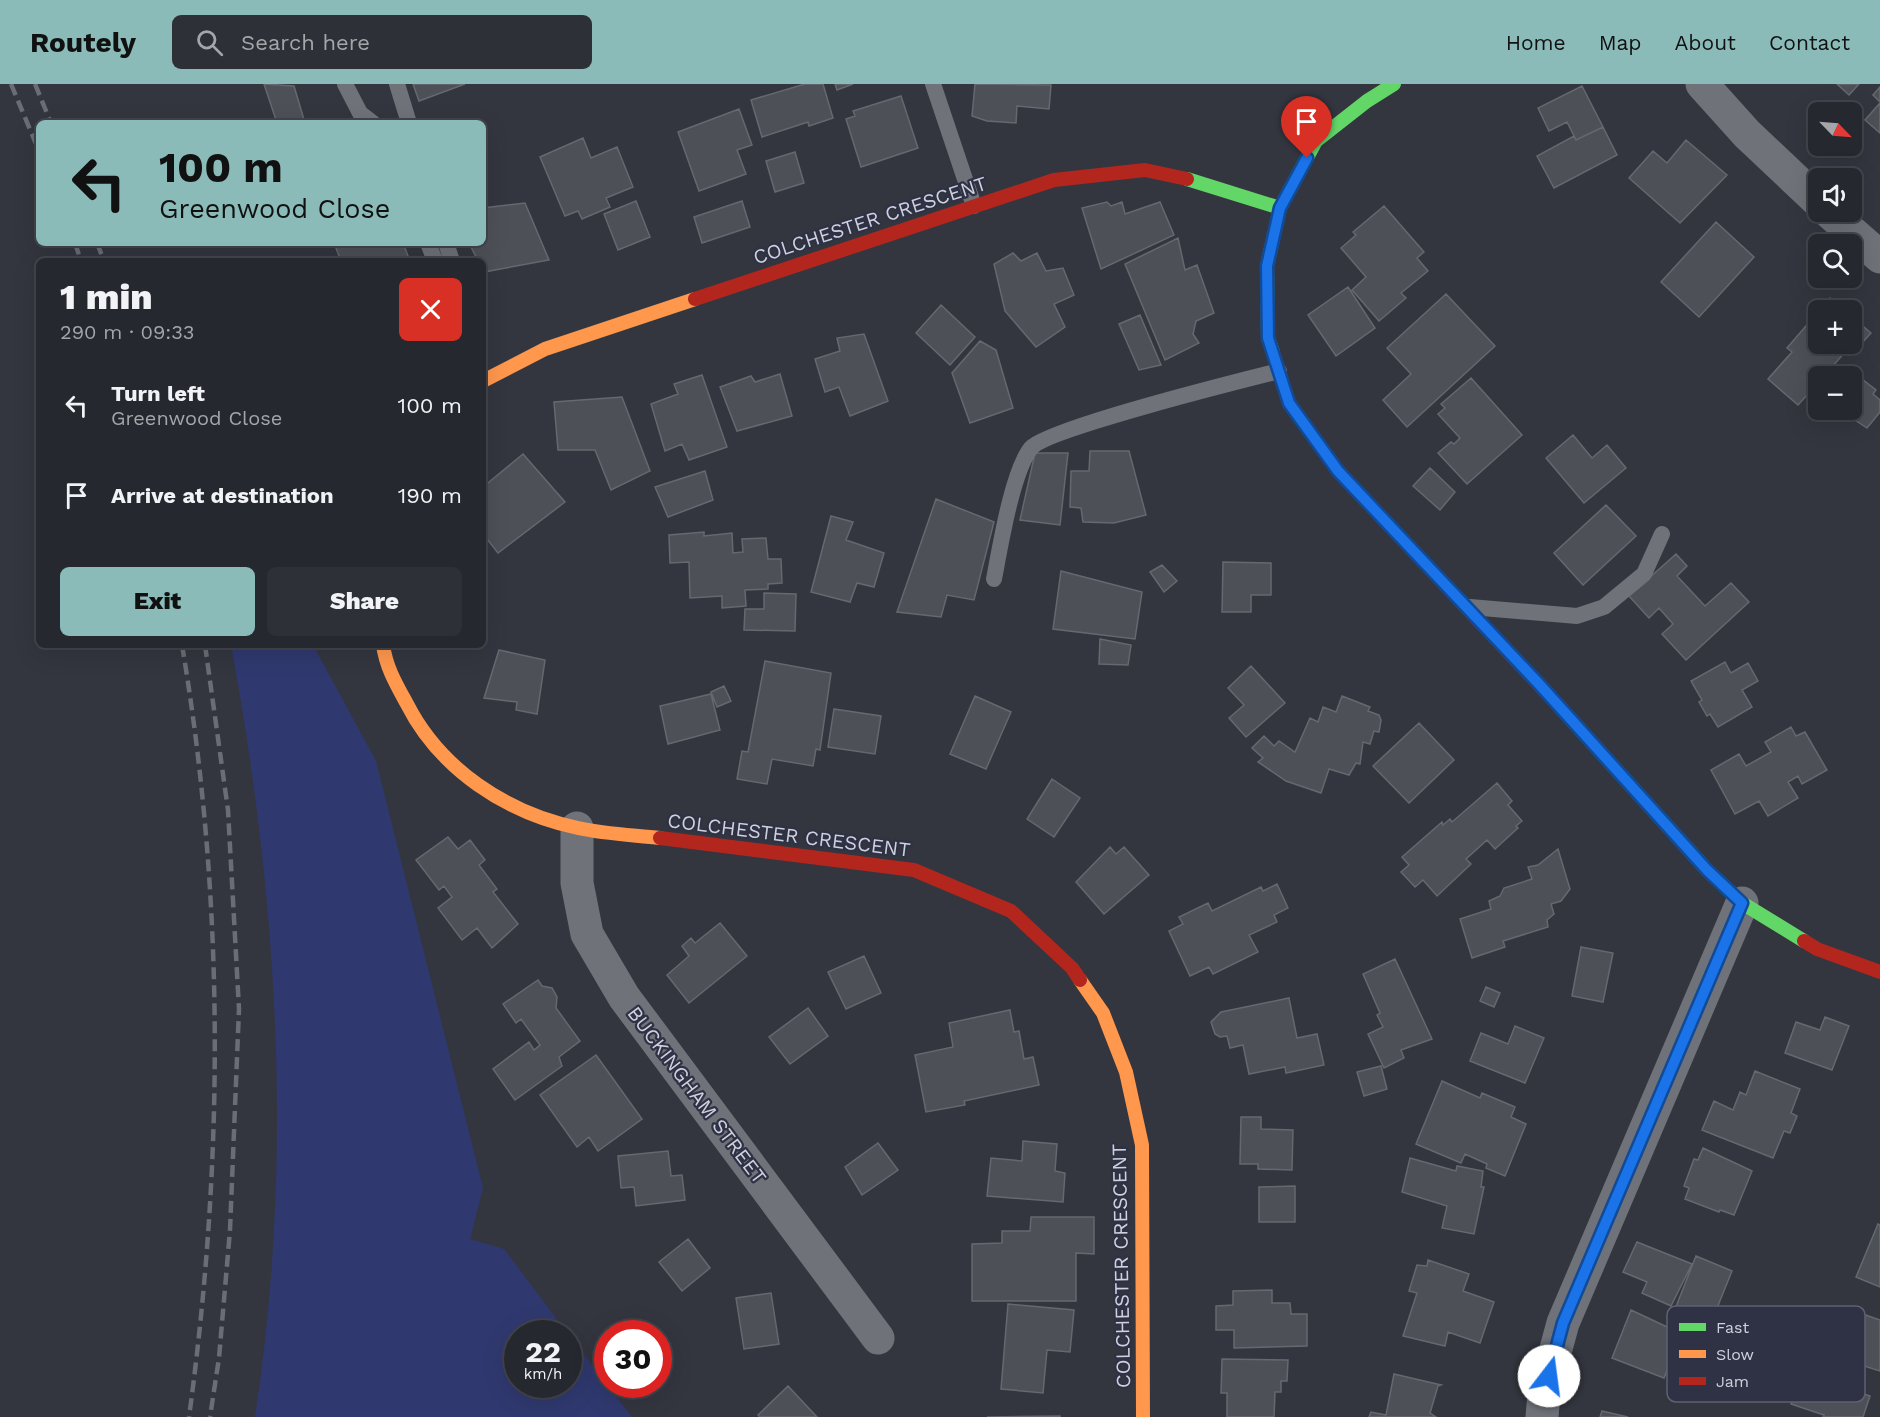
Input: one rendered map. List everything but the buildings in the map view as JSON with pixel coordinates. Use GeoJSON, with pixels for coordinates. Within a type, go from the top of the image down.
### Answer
{"type":"FeatureCollection","features":[{"type":"Feature","properties":{"kind":"street"},"geometry":{"type":"LineString","coordinates":[[1394,84],[1367,100],[1316,141],[1280,208],[1267,266],[1268,338],[1289,403],[1338,471],[1707,870],[1742,903],[1817,950],[1880,972]]}},
{"type":"Feature","properties":{"kind":"street"},"geometry":{"type":"LineString","coordinates":[[1702,84],[1747,134],[1808,192]]}},
{"type":"Feature","properties":{"kind":"street","name":"COLCHESTER CRESCENT"},"geometry":{"type":"LineString","coordinates":[[486,374],[545,349],[1054,180],[1145,170],[1178,176],[1280,208]]}},
{"type":"Feature","properties":{"kind":"street"},"geometry":{"type":"LineString","coordinates":[[1841,222],[1880,257]]}},
{"type":"Feature","properties":{"kind":"street","name":"COLCHESTER CRESCENT"},"geometry":{"type":"LineString","coordinates":[[383,648],[385,662],[417,724],[445,759],[502,802],[577,828],[914,870],[1011,911],[1072,968],[1103,1014],[1126,1072],[1142,1144],[1143,1417]]}},
{"type":"Feature","properties":{"kind":"street","name":"BUCKINGHAM STREET"},"geometry":{"type":"LineString","coordinates":[[577,828],[577,883],[587,934],[592,943],[624,997],[878,1338]]}},
{"type":"Feature","properties":{"kind":"street"},"geometry":{"type":"LineString","coordinates":[[1542,1417],[1544,1393],[1563,1323],[1742,903]]}},
{"type":"Feature","properties":{"kind":"lane"},"geometry":{"type":"LineString","coordinates":[[345,84],[360,113],[369,120]]}},
{"type":"Feature","properties":{"kind":"lane"},"geometry":{"type":"LineString","coordinates":[[398,84],[409,120]]}},
{"type":"Feature","properties":{"kind":"lane"},"geometry":{"type":"LineString","coordinates":[[933,84],[974,206]]}},
{"type":"Feature","properties":{"kind":"lane"},"geometry":{"type":"LineString","coordinates":[[994,579],[1017,484],[1025,457],[1033,445],[1120,415],[1279,370]]}},
{"type":"Feature","properties":{"kind":"lane"},"geometry":{"type":"LineString","coordinates":[[1466,607],[1577,616],[1604,607],[1644,574],[1662,534]]}},
{"type":"Feature","properties":{"kind":"shaded area"},"geometry":{"type":"Polygon","coordinates":[[[232,648],[315,648],[376,761],[483,1188],[470,1239],[504,1249],[557,1320],[504,1320],[504,1398],[582,1398],[582,1352],[594,1368],[594,1398],[617,1398],[632,1417],[255,1417],[267,1321],[274,1224],[277,1127],[270,933],[260,837],[232,648]]]}},
{"type":"Feature","properties":{"kind":"railway"},"geometry":{"type":"LineString","coordinates":[[11,84],[36,144]]}},
{"type":"Feature","properties":{"kind":"railway"},"geometry":{"type":"LineString","coordinates":[[35,84],[50,120]]}},
{"type":"Feature","properties":{"kind":"railway"},"geometry":{"type":"LineString","coordinates":[[76,246],[80,258]]}},
{"type":"Feature","properties":{"kind":"railway"},"geometry":{"type":"LineString","coordinates":[[98,246],[103,258]]}},
{"type":"Feature","properties":{"kind":"railway"},"geometry":{"type":"LineString","coordinates":[[182,648],[196,741],[206,837],[215,1031],[214,1127],[209,1224],[201,1321],[189,1417]]}},
{"type":"Feature","properties":{"kind":"railway"},"geometry":{"type":"LineString","coordinates":[[205,648],[228,810],[239,1009],[230,1230],[219,1358],[210,1417]]}},
{"type":"Feature","properties":{"kind":"traffic: fast"},"geometry":{"type":"LineString","coordinates":[[1273,352],[1268,338],[1267,266],[1280,208],[1316,141],[1367,101],[1394,84]]}},
{"type":"Feature","properties":{"kind":"traffic: fast"},"geometry":{"type":"LineString","coordinates":[[1187,179],[1280,208]]}},
{"type":"Feature","properties":{"kind":"traffic: fast"},"geometry":{"type":"LineString","coordinates":[[1557,704],[1707,870],[1742,903],[1804,941]]}},
{"type":"Feature","properties":{"kind":"traffic: slow"},"geometry":{"type":"LineString","coordinates":[[486,379],[545,349],[695,299]]}},
{"type":"Feature","properties":{"kind":"traffic: slow"},"geometry":{"type":"LineString","coordinates":[[384,648],[392,675],[421,727],[438,749],[478,785],[501,799],[551,821],[598,832],[660,838]]}},
{"type":"Feature","properties":{"kind":"traffic: slow"},"geometry":{"type":"LineString","coordinates":[[1080,980],[1103,1013],[1126,1072],[1142,1145],[1143,1417]]}},
{"type":"Feature","properties":{"kind":"traffic: jam"},"geometry":{"type":"LineString","coordinates":[[695,299],[1054,180],[1145,170],[1187,179]]}},
{"type":"Feature","properties":{"kind":"traffic: jam"},"geometry":{"type":"LineString","coordinates":[[1273,352],[1289,403],[1338,471],[1557,704]]}},
{"type":"Feature","properties":{"kind":"traffic: jam"},"geometry":{"type":"LineString","coordinates":[[660,838],[914,870],[1011,911],[1072,968],[1080,980]]}},
{"type":"Feature","properties":{"kind":"traffic: jam"},"geometry":{"type":"LineString","coordinates":[[1804,941],[1817,949],[1880,972]]}},
{"type":"Feature","properties":{"kind":"route"},"geometry":{"type":"LineString","coordinates":[[1307,158],[1280,208],[1267,266],[1268,338],[1289,403],[1338,471],[1539,684],[1707,870],[1742,903],[1563,1323],[1549,1376]]}}]}
